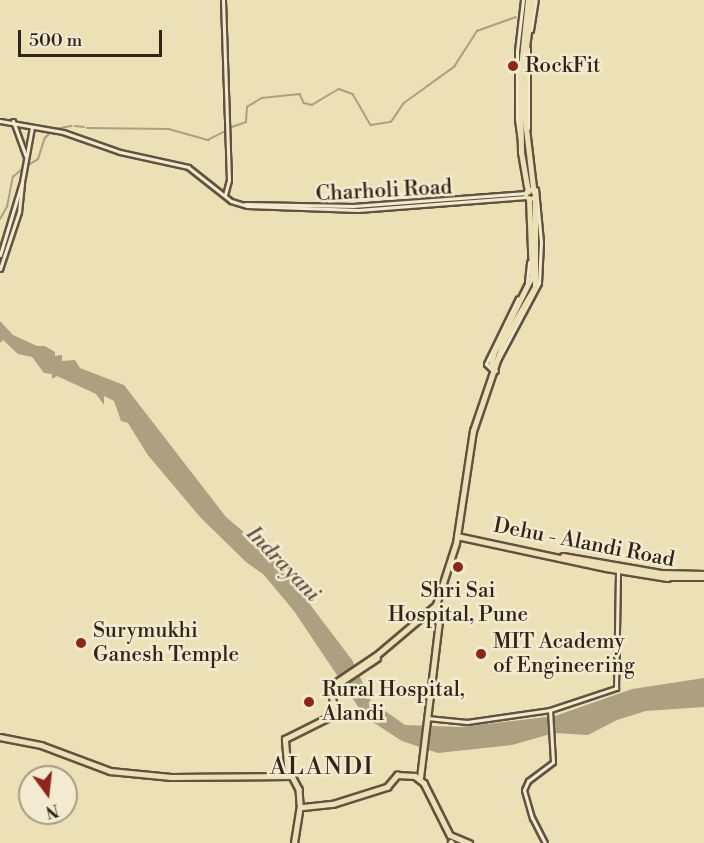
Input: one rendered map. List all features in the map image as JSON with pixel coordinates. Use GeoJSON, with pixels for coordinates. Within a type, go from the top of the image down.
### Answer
{"type":"FeatureCollection","features":[{"type":"Feature","properties":{"kind":"main road"},"geometry":{"type":"LineString","coordinates":[[288,775],[284,742],[336,712],[331,691],[336,683],[379,655],[437,606],[459,536],[475,428],[497,361],[534,287],[538,244],[526,185],[520,131],[519,50],[526,0]]}},
{"type":"Feature","properties":{"kind":"main road"},"geometry":{"type":"LineString","coordinates":[[495,371],[491,365],[494,352],[532,276],[525,116],[526,51],[534,0]]}},
{"type":"Feature","properties":{"kind":"main road"},"geometry":{"type":"LineString","coordinates":[[459,536],[437,606],[437,629],[420,778],[451,841],[469,843]]}},
{"type":"Feature","properties":{"kind":"main road","name":"Dehu - Alandi Road"},"geometry":{"type":"LineString","coordinates":[[459,536],[666,578],[704,576]]}},
{"type":"Feature","properties":{"kind":"main road","name":"Dehu - Alandi Road"},"geometry":{"type":"LineString","coordinates":[[459,536],[602,564],[664,574],[704,576]]}},
{"type":"Feature","properties":{"kind":"main road"},"geometry":{"type":"LineString","coordinates":[[0,737],[41,746],[90,766],[110,771],[169,777],[288,775],[296,778],[301,806],[294,843]]}},
{"type":"Feature","properties":{"kind":"main road"},"geometry":{"type":"LineString","coordinates":[[301,806],[322,807],[382,789],[397,776],[420,778]]}},
{"type":"Feature","properties":{"kind":"street"},"geometry":{"type":"LineString","coordinates":[[223,0],[229,180],[225,195]]}},
{"type":"Feature","properties":{"kind":"street"},"geometry":{"type":"LineString","coordinates":[[519,50],[526,0]]}},
{"type":"Feature","properties":{"kind":"street"},"geometry":{"type":"LineString","coordinates":[[497,361],[532,301],[540,276],[541,236],[528,127],[528,57],[534,0]]}},
{"type":"Feature","properties":{"kind":"street","name":"Charholi Road"},"geometry":{"type":"LineString","coordinates":[[0,120],[54,130],[120,152],[188,167],[225,195],[243,204],[318,211],[530,196]]}},
{"type":"Feature","properties":{"kind":"street"},"geometry":{"type":"LineString","coordinates":[[13,121],[26,158]]}},
{"type":"Feature","properties":{"kind":"street"},"geometry":{"type":"LineString","coordinates":[[0,269],[19,212],[32,127]]}},
{"type":"Feature","properties":{"kind":"street"},"geometry":{"type":"LineString","coordinates":[[0,255],[22,182]]}},
{"type":"Feature","properties":{"kind":"street"},"geometry":{"type":"LineString","coordinates":[[426,717],[467,722],[551,712],[618,686],[618,570]]}},
{"type":"Feature","properties":{"kind":"street"},"geometry":{"type":"LineString","coordinates":[[545,843],[532,818],[524,790],[528,781],[550,766],[553,748],[551,712]]}},
{"type":"Feature","properties":{"kind":"shaded area"},"geometry":{"type":"Polygon","coordinates":[[[0,321],[13,335],[37,346],[45,346],[55,352],[55,356],[62,355],[62,361],[75,360],[80,368],[124,385],[226,517],[263,548],[296,586],[352,660],[371,701],[405,725],[460,727],[555,716],[632,689],[704,678],[704,707],[646,711],[617,720],[588,735],[554,733],[512,745],[438,753],[402,741],[371,721],[359,708],[294,611],[264,575],[246,562],[200,517],[147,454],[128,423],[121,421],[114,401],[104,396],[104,405],[96,394],[57,376],[52,379],[52,374],[44,373],[32,357],[18,354],[3,340],[0,343],[0,321]]]}},
{"type":"Feature","properties":{"kind":"waterway"},"geometry":{"type":"LineString","coordinates":[[229,128],[246,122],[247,107],[262,98],[300,94],[304,103],[312,105],[339,89],[353,94],[371,125],[391,122],[404,103],[454,67],[477,31],[516,17]]}},
{"type":"Feature","properties":{"kind":"waterway"},"geometry":{"type":"LineString","coordinates":[[56,129],[72,126]]}},
{"type":"Feature","properties":{"kind":"waterway"},"geometry":{"type":"LineString","coordinates":[[75,126],[84,127]]}},
{"type":"Feature","properties":{"kind":"waterway"},"geometry":{"type":"LineString","coordinates":[[87,128],[169,129],[208,140],[226,131]]}},
{"type":"Feature","properties":{"kind":"waterway"},"geometry":{"type":"LineString","coordinates":[[27,166],[38,159],[45,138],[52,131]]}},
{"type":"Feature","properties":{"kind":"waterway"},"geometry":{"type":"LineString","coordinates":[[0,219],[7,207],[13,177],[23,168]]}},
{"type":"Feature","properties":{"kind":"place","name":"RockFit"},"geometry":{"type":"Point","coordinates":[513,66]}},
{"type":"Feature","properties":{"kind":"place","name":"Shri Sai Hospital, Pune"},"geometry":{"type":"Point","coordinates":[458,567]}},
{"type":"Feature","properties":{"kind":"place","name":"Surymukhi Ganesh Temple"},"geometry":{"type":"Point","coordinates":[81,643]}},
{"type":"Feature","properties":{"kind":"place","name":"MIT Academy of Engineering"},"geometry":{"type":"Point","coordinates":[481,654]}},
{"type":"Feature","properties":{"kind":"place","name":"Rural Hospital, Alandi"},"geometry":{"type":"Point","coordinates":[309,702]}},
{"type":"Feature","properties":{"kind":"district","name":"ALANDI"},"geometry":{"type":"Point","coordinates":[322,768]}},
{"type":"Feature","properties":{"kind":"water label","name":"Indrayani"},"geometry":{"type":"Point","coordinates":[283,564]}}]}
